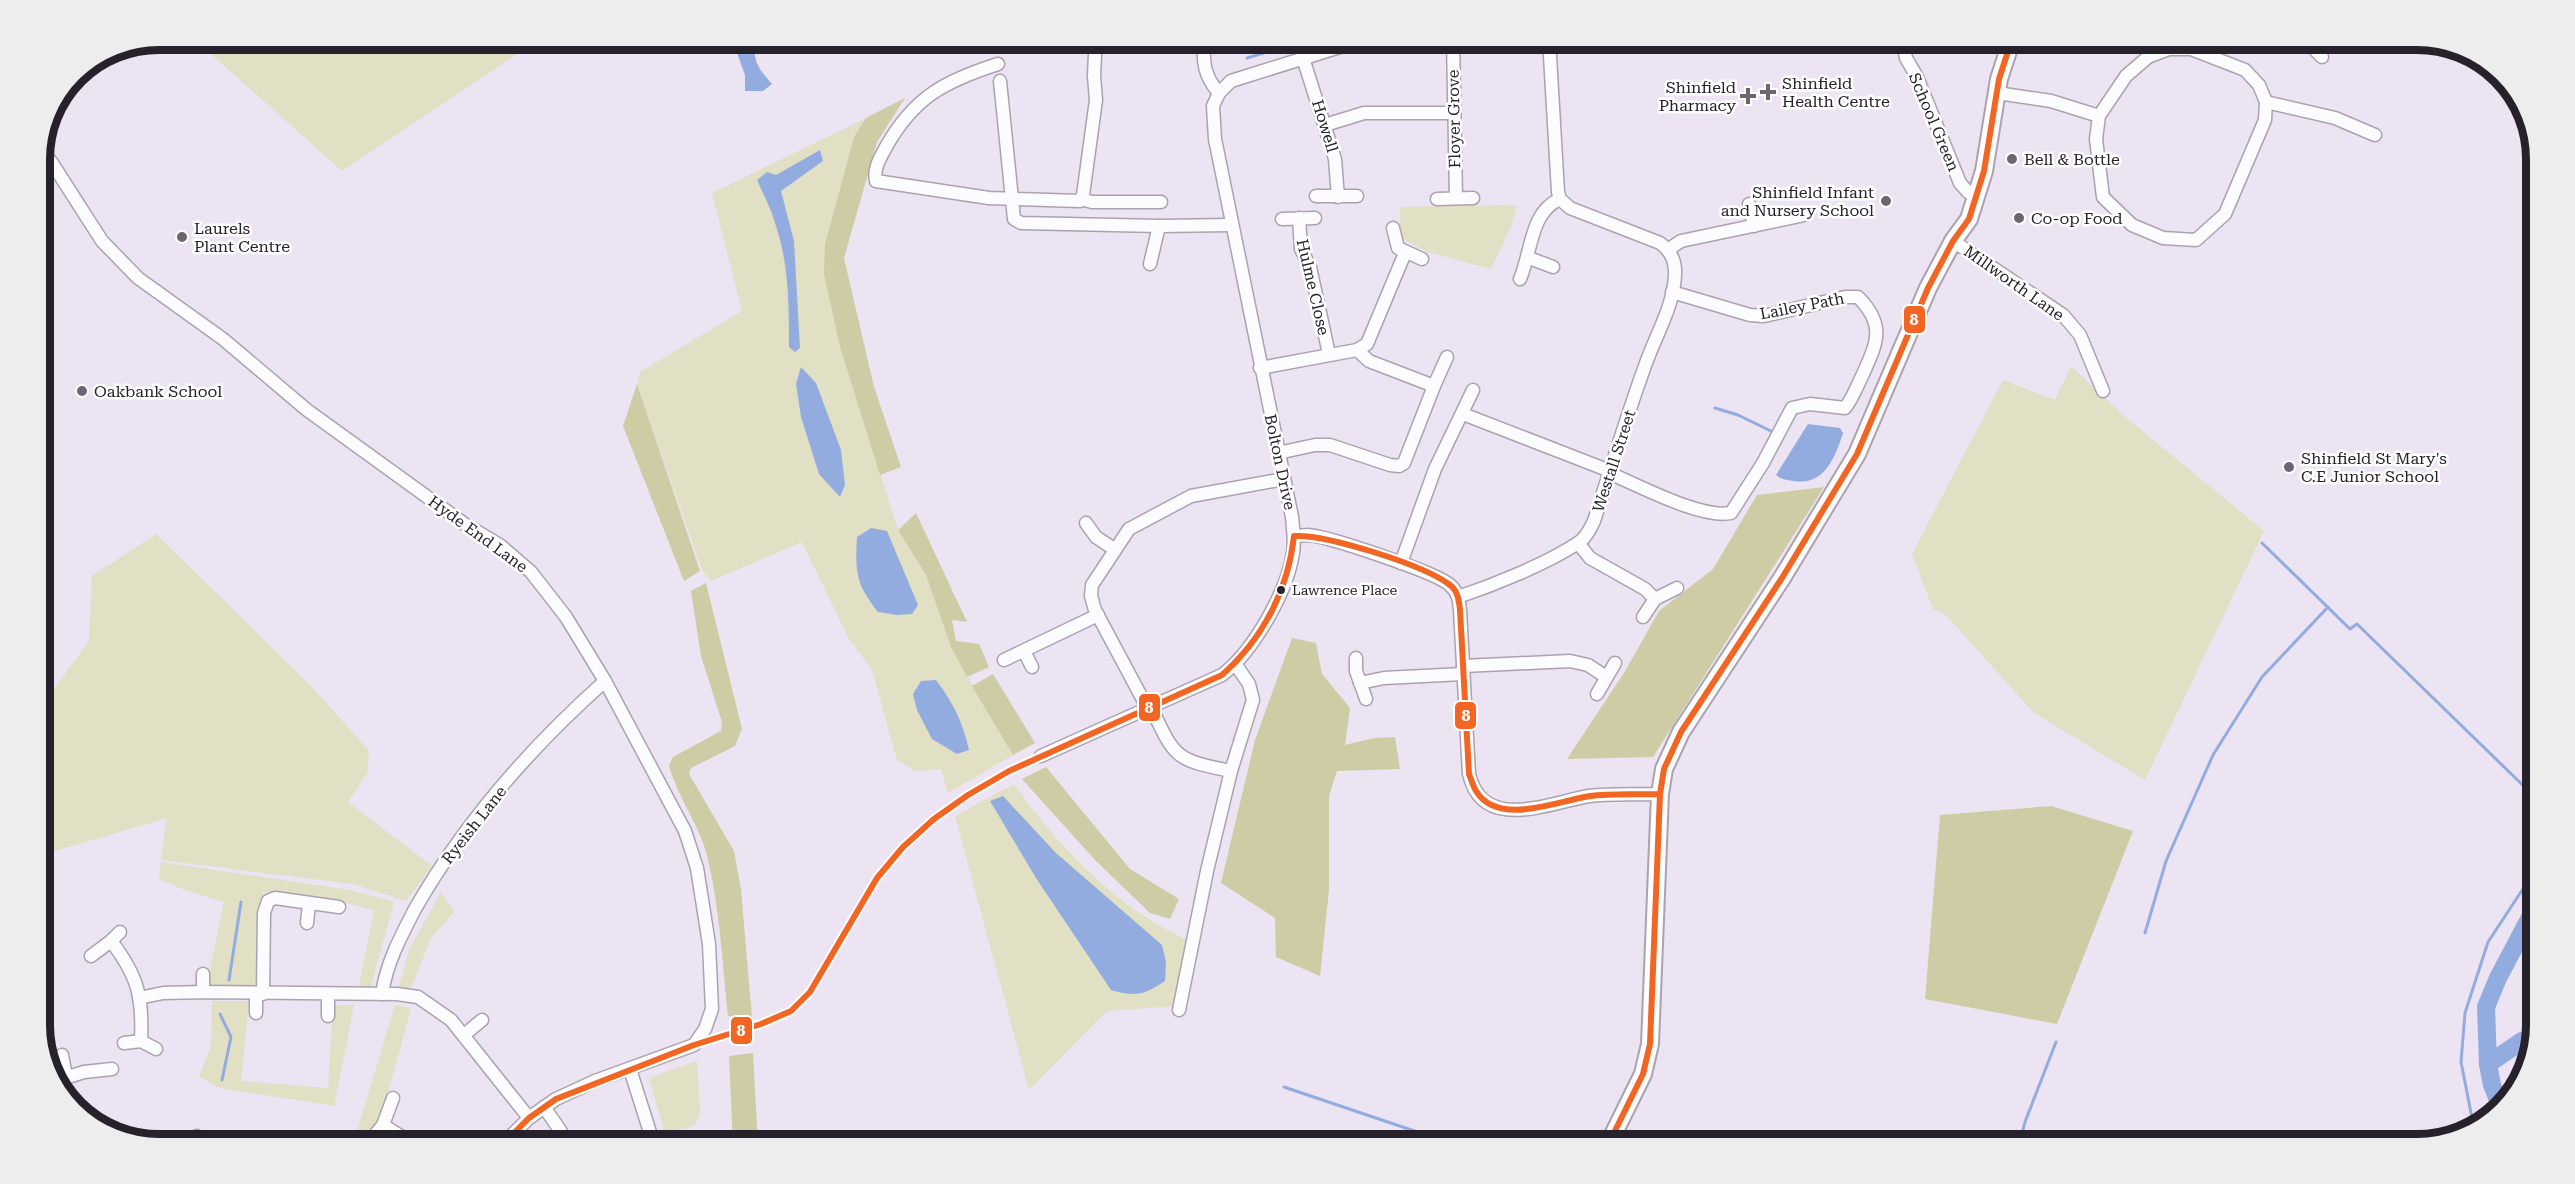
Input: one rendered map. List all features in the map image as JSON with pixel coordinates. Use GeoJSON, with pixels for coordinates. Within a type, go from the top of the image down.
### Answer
{"type":"FeatureCollection","features":[{"type":"Feature","properties":{"kind":"main road","name":"School Green"},"geometry":{"type":"LineString","coordinates":[[1613,1134],[1643,1074],[1650,1044],[1660,794],[1664,769],[1681,732],[1782,578],[1854,461],[1911,325],[1953,241],[1969,219],[1984,171],[1997,93],[2009,50]]}},
{"type":"Feature","properties":{"kind":"street"},"geometry":{"type":"LineString","coordinates":[[1205,50],[1204,70],[1209,82],[1219,93],[1231,81],[1329,50]]}},
{"type":"Feature","properties":{"kind":"street","name":"Floyer Grove"},"geometry":{"type":"LineString","coordinates":[[1453,50],[1456,198]]}},
{"type":"Feature","properties":{"kind":"street"},"geometry":{"type":"LineString","coordinates":[[1550,50],[1556,171],[1560,199],[1570,208],[1660,243],[1668,249],[1681,241],[1804,215]]}},
{"type":"Feature","properties":{"kind":"street","name":"School Green"},"geometry":{"type":"LineString","coordinates":[[1905,50],[1960,183],[1968,192],[1977,196]]}},
{"type":"Feature","properties":{"kind":"street"},"geometry":{"type":"LineString","coordinates":[[2169,50],[2192,50],[2246,70],[2259,85],[2266,102],[2265,120],[2225,214],[2196,240],[2163,238],[2133,225],[2103,197],[2096,139],[2099,116],[2126,76],[2148,57],[2169,50]]}},
{"type":"Feature","properties":{"kind":"street"},"geometry":{"type":"LineString","coordinates":[[2316,50],[2322,57]]}},
{"type":"Feature","properties":{"kind":"street"},"geometry":{"type":"LineString","coordinates":[[1082,199],[1096,100],[1095,54]]}},
{"type":"Feature","properties":{"kind":"street","name":"Howell"},"geometry":{"type":"LineString","coordinates":[[1303,58],[1335,159],[1338,196]]}},
{"type":"Feature","properties":{"kind":"street"},"geometry":{"type":"LineString","coordinates":[[998,64],[956,78],[942,86],[907,115],[899,124],[878,160],[876,182],[1011,200],[1075,202],[1082,199],[1092,202],[1161,202]]}},
{"type":"Feature","properties":{"kind":"street"},"geometry":{"type":"LineString","coordinates":[[1000,81],[1014,219],[1021,223],[1231,225]]}},
{"type":"Feature","properties":{"kind":"street","name":"Bolton Drive"},"geometry":{"type":"LineString","coordinates":[[1041,756],[1222,675],[1236,665],[1273,608],[1288,572],[1293,553],[1294,536],[1212,121],[1213,106],[1219,93]]}},
{"type":"Feature","properties":{"kind":"street"},"geometry":{"type":"LineString","coordinates":[[1997,93],[2051,101],[2099,116]]}},
{"type":"Feature","properties":{"kind":"street"},"geometry":{"type":"LineString","coordinates":[[2266,102],[2335,118],[2375,135]]}},
{"type":"Feature","properties":{"kind":"street"},"geometry":{"type":"LineString","coordinates":[[1325,125],[1364,114],[1454,113]]}},
{"type":"Feature","properties":{"kind":"street","name":"Hyde End Lane"},"geometry":{"type":"LineString","coordinates":[[50,160],[102,241],[138,278],[223,339],[307,410],[466,525],[515,556],[553,599],[605,681],[679,820],[697,868],[709,944],[712,1009],[708,1024],[694,1045],[630,1070]]}},
{"type":"Feature","properties":{"kind":"street"},"geometry":{"type":"LineString","coordinates":[[1317,196],[1357,196]]}},
{"type":"Feature","properties":{"kind":"street"},"geometry":{"type":"LineString","coordinates":[[1437,199],[1473,198]]}},
{"type":"Feature","properties":{"kind":"street"},"geometry":{"type":"LineString","coordinates":[[1520,279],[1529,258],[1530,245],[1542,211],[1549,204],[1560,199]]}},
{"type":"Feature","properties":{"kind":"street"},"geometry":{"type":"LineString","coordinates":[[1749,204],[1754,226]]}},
{"type":"Feature","properties":{"kind":"street","name":"Hulme Close"},"geometry":{"type":"LineString","coordinates":[[1299,218],[1301,249],[1310,267],[1329,354]]}},
{"type":"Feature","properties":{"kind":"street","name":"Hulme Close"},"geometry":{"type":"LineString","coordinates":[[1281,219],[1315,218]]}},
{"type":"Feature","properties":{"kind":"street"},"geometry":{"type":"LineString","coordinates":[[1150,264],[1159,226]]}},
{"type":"Feature","properties":{"kind":"street"},"geometry":{"type":"LineString","coordinates":[[1393,228],[1398,248],[1422,259]]}},
{"type":"Feature","properties":{"kind":"street","name":"Millworth Lane"},"geometry":{"type":"LineString","coordinates":[[1953,241],[2063,315],[2080,335],[2103,391]]}},
{"type":"Feature","properties":{"kind":"street","name":"Westall Street"},"geometry":{"type":"LineString","coordinates":[[1458,597],[1534,566],[1578,543],[1594,521],[1672,292],[1675,276],[1674,262],[1668,249]]}},
{"type":"Feature","properties":{"kind":"street"},"geometry":{"type":"LineString","coordinates":[[1260,368],[1357,350],[1367,344],[1405,253]]}},
{"type":"Feature","properties":{"kind":"street"},"geometry":{"type":"LineString","coordinates":[[1529,258],[1553,267]]}},
{"type":"Feature","properties":{"kind":"street","name":"Lailey Path"},"geometry":{"type":"LineString","coordinates":[[1610,472],[1690,507],[1724,514],[1731,513],[1741,501],[1792,408],[1802,404],[1845,408],[1850,402],[1876,344],[1875,325],[1870,309],[1858,297],[1845,297],[1764,316],[1750,315],[1672,292]]}},
{"type":"Feature","properties":{"kind":"street"},"geometry":{"type":"LineString","coordinates":[[1357,350],[1369,361],[1434,386]]}},
{"type":"Feature","properties":{"kind":"street"},"geometry":{"type":"LineString","coordinates":[[1278,453],[1315,445],[1330,445],[1399,466],[1409,455],[1447,357]]}},
{"type":"Feature","properties":{"kind":"street"},"geometry":{"type":"LineString","coordinates":[[1401,563],[1435,469],[1473,390]]}},
{"type":"Feature","properties":{"kind":"street"},"geometry":{"type":"LineString","coordinates":[[1463,414],[1610,472]]}},
{"type":"Feature","properties":{"kind":"street"},"geometry":{"type":"LineString","coordinates":[[1231,771],[1191,762],[1178,755],[1167,742],[1098,615],[1091,597],[1092,585],[1129,529],[1191,496],[1284,479]]}},
{"type":"Feature","properties":{"kind":"street"},"geometry":{"type":"LineString","coordinates":[[1086,523],[1096,537],[1114,549]]}},
{"type":"Feature","properties":{"kind":"street"},"geometry":{"type":"LineString","coordinates":[[1294,536],[1309,535],[1401,563],[1448,583],[1458,597],[1469,774],[1475,793],[1483,802],[1496,808],[1513,810],[1592,796],[1660,794]]}},
{"type":"Feature","properties":{"kind":"street"},"geometry":{"type":"LineString","coordinates":[[1578,543],[1590,558],[1645,589],[1655,599]]}},
{"type":"Feature","properties":{"kind":"street"},"geometry":{"type":"LineString","coordinates":[[1643,617],[1655,599],[1677,588]]}},
{"type":"Feature","properties":{"kind":"street"},"geometry":{"type":"LineString","coordinates":[[1004,660],[1098,615]]}},
{"type":"Feature","properties":{"kind":"street"},"geometry":{"type":"LineString","coordinates":[[1024,651],[1032,667]]}},
{"type":"Feature","properties":{"kind":"street"},"geometry":{"type":"LineString","coordinates":[[1356,658],[1356,670],[1366,699]]}},
{"type":"Feature","properties":{"kind":"street"},"geometry":{"type":"LineString","coordinates":[[1360,683],[1384,678],[1570,661],[1588,665],[1606,677]]}},
{"type":"Feature","properties":{"kind":"street"},"geometry":{"type":"LineString","coordinates":[[1597,694],[1615,663]]}},
{"type":"Feature","properties":{"kind":"street"},"geometry":{"type":"LineString","coordinates":[[1179,1010],[1207,871],[1231,771],[1253,700],[1249,684],[1236,665]]}},
{"type":"Feature","properties":{"kind":"street","name":"Ryeish Lane"},"geometry":{"type":"LineString","coordinates":[[382,994],[391,958],[406,926],[456,844],[531,754],[568,714],[605,681]]}},
{"type":"Feature","properties":{"kind":"street"},"geometry":{"type":"LineString","coordinates":[[256,1012],[260,994],[264,913],[268,901],[275,898],[339,907]]}},
{"type":"Feature","properties":{"kind":"street"},"geometry":{"type":"LineString","coordinates":[[307,923],[309,904]]}},
{"type":"Feature","properties":{"kind":"street"},"geometry":{"type":"LineString","coordinates":[[91,956],[120,932]]}},
{"type":"Feature","properties":{"kind":"street"},"geometry":{"type":"LineString","coordinates":[[111,941],[133,974],[140,998],[141,1041]]}},
{"type":"Feature","properties":{"kind":"street"},"geometry":{"type":"LineString","coordinates":[[203,974],[203,992]]}},
{"type":"Feature","properties":{"kind":"street"},"geometry":{"type":"LineString","coordinates":[[140,998],[163,993],[203,992],[382,994],[418,997],[451,1020],[529,1118]]}},
{"type":"Feature","properties":{"kind":"street"},"geometry":{"type":"LineString","coordinates":[[328,994],[328,1016]]}},
{"type":"Feature","properties":{"kind":"street"},"geometry":{"type":"LineString","coordinates":[[464,1035],[482,1020]]}},
{"type":"Feature","properties":{"kind":"street"},"geometry":{"type":"LineString","coordinates":[[124,1043],[141,1041],[156,1049]]}},
{"type":"Feature","properties":{"kind":"street"},"geometry":{"type":"LineString","coordinates":[[61,1074],[62,1055]]}},
{"type":"Feature","properties":{"kind":"street"},"geometry":{"type":"LineString","coordinates":[[64,1078],[112,1069]]}},
{"type":"Feature","properties":{"kind":"street"},"geometry":{"type":"LineString","coordinates":[[513,1134],[544,1107],[605,1071],[630,1070],[650,1134]]}},
{"type":"Feature","properties":{"kind":"street"},"geometry":{"type":"LineString","coordinates":[[376,1134],[383,1125],[393,1098]]}},
{"type":"Feature","properties":{"kind":"street"},"geometry":{"type":"LineString","coordinates":[[544,1107],[562,1134]]}},
{"type":"Feature","properties":{"kind":"street"},"geometry":{"type":"LineString","coordinates":[[383,1125],[397,1134]]}},
{"type":"Feature","properties":{"kind":"shaded area"},"geometry":{"type":"Polygon","coordinates":[[[206,50],[524,50],[342,171],[206,50]]]}},
{"type":"Feature","properties":{"kind":"shaded area"},"geometry":{"type":"Polygon","coordinates":[[[905,98],[877,142],[844,258],[874,387],[901,467],[880,475],[840,347],[824,274],[825,244],[854,137],[866,118],[905,98]]]}},
{"type":"Feature","properties":{"kind":"shaded area"},"geometry":{"type":"Polygon","coordinates":[[[866,118],[854,137],[825,244],[840,347],[898,530],[926,575],[951,647],[1013,755],[948,793],[941,769],[915,771],[897,760],[872,670],[848,637],[802,542],[711,581],[702,570],[637,384],[640,372],[742,311],[712,193],[866,118]]]}},
{"type":"Feature","properties":{"kind":"shaded area"},"geometry":{"type":"Polygon","coordinates":[[[1517,205],[1512,224],[1491,269],[1428,252],[1400,238],[1400,207],[1517,205]]]}},
{"type":"Feature","properties":{"kind":"shaded area"},"geometry":{"type":"Polygon","coordinates":[[[2071,366],[2123,415],[2264,531],[2145,780],[2033,712],[1946,615],[1933,609],[1912,554],[2003,380],[2055,400],[2071,366]]]}},
{"type":"Feature","properties":{"kind":"shaded area"},"geometry":{"type":"Polygon","coordinates":[[[637,384],[700,571],[684,581],[623,426],[637,384]]]}},
{"type":"Feature","properties":{"kind":"shaded area"},"geometry":{"type":"Polygon","coordinates":[[[1824,487],[1653,757],[1567,759],[1624,673],[1659,611],[1713,569],[1757,495],[1824,487]]]}},
{"type":"Feature","properties":{"kind":"shaded area"},"geometry":{"type":"Polygon","coordinates":[[[916,513],[967,622],[952,620],[956,641],[979,644],[989,667],[967,677],[951,647],[926,575],[898,530],[916,513]]]}},
{"type":"Feature","properties":{"kind":"shaded area"},"geometry":{"type":"Polygon","coordinates":[[[156,534],[312,687],[369,751],[367,773],[348,802],[432,866],[406,901],[353,884],[161,860],[167,818],[52,852],[50,857],[50,695],[89,641],[92,576],[156,534]]]}},
{"type":"Feature","properties":{"kind":"shaded area"},"geometry":{"type":"Polygon","coordinates":[[[706,583],[742,729],[735,746],[691,768],[689,774],[734,851],[741,890],[752,1017],[728,1016],[718,915],[707,855],[669,765],[673,757],[721,731],[722,722],[701,656],[691,591],[706,583]]]}},
{"type":"Feature","properties":{"kind":"shaded area"},"geometry":{"type":"Polygon","coordinates":[[[1292,638],[1316,643],[1322,674],[1350,708],[1345,745],[1374,738],[1395,737],[1400,769],[1337,771],[1329,796],[1329,890],[1320,976],[1276,957],[1275,918],[1221,883],[1255,740],[1292,638]]]}},
{"type":"Feature","properties":{"kind":"shaded area"},"geometry":{"type":"Polygon","coordinates":[[[993,674],[1035,743],[1013,755],[972,686],[993,674]]]}},
{"type":"Feature","properties":{"kind":"shaded area"},"geometry":{"type":"Polygon","coordinates":[[[1046,767],[1130,869],[1179,899],[1170,919],[1150,913],[1095,860],[1022,779],[1046,767]]]}},
{"type":"Feature","properties":{"kind":"shaded area"},"geometry":{"type":"Polygon","coordinates":[[[1014,784],[1050,831],[1091,874],[1138,912],[1189,941],[1175,1006],[1107,1011],[1029,1090],[955,816],[1014,784]]]}},
{"type":"Feature","properties":{"kind":"shaded area"},"geometry":{"type":"Polygon","coordinates":[[[2051,806],[2133,831],[2057,1024],[1925,999],[1940,815],[2051,806]]]}},
{"type":"Feature","properties":{"kind":"shaded area"},"geometry":{"type":"Polygon","coordinates":[[[161,862],[350,890],[394,902],[370,989],[358,989],[374,910],[345,903],[263,892],[257,987],[206,987],[224,902],[159,879],[161,862]]]}},
{"type":"Feature","properties":{"kind":"shaded area"},"geometry":{"type":"Polygon","coordinates":[[[441,892],[454,912],[431,938],[410,991],[398,991],[409,950],[441,892]]]}},
{"type":"Feature","properties":{"kind":"shaded area"},"geometry":{"type":"Polygon","coordinates":[[[212,1001],[249,1001],[241,1081],[328,1088],[333,1005],[354,1005],[334,1106],[220,1088],[199,1077],[211,1046],[212,1001]]]}},
{"type":"Feature","properties":{"kind":"shaded area"},"geometry":{"type":"Polygon","coordinates":[[[395,1005],[411,1008],[380,1122],[370,1134],[356,1134],[395,1005]]]}},
{"type":"Feature","properties":{"kind":"shaded area"},"geometry":{"type":"Polygon","coordinates":[[[753,1053],[757,1134],[733,1134],[729,1056],[753,1053]]]}},
{"type":"Feature","properties":{"kind":"shaded area"},"geometry":{"type":"Polygon","coordinates":[[[697,1061],[700,1114],[694,1126],[665,1133],[649,1078],[697,1061]]]}},
{"type":"Feature","properties":{"kind":"water"},"geometry":{"type":"Polygon","coordinates":[[[736,50],[755,50],[757,64],[772,84],[763,91],[745,91],[745,75],[736,50]]]}},
{"type":"Feature","properties":{"kind":"water"},"geometry":{"type":"Polygon","coordinates":[[[820,150],[823,161],[781,191],[794,241],[800,348],[795,352],[789,347],[786,269],[780,238],[757,180],[767,172],[776,175],[820,150]]]}},
{"type":"Feature","properties":{"kind":"water"},"geometry":{"type":"Polygon","coordinates":[[[801,367],[816,383],[841,450],[845,485],[840,497],[819,474],[801,417],[796,384],[801,367]]]}},
{"type":"Feature","properties":{"kind":"water"},"geometry":{"type":"Polygon","coordinates":[[[1808,424],[1840,428],[1843,433],[1832,460],[1821,475],[1813,479],[1804,481],[1780,478],[1776,475],[1808,424]]]}},
{"type":"Feature","properties":{"kind":"water"},"geometry":{"type":"Polygon","coordinates":[[[871,528],[887,531],[918,605],[912,614],[897,615],[878,612],[865,594],[858,578],[857,537],[871,528]]]}},
{"type":"Feature","properties":{"kind":"water"},"geometry":{"type":"Polygon","coordinates":[[[936,680],[957,713],[969,750],[957,754],[932,739],[917,710],[913,694],[921,681],[936,680]]]}},
{"type":"Feature","properties":{"kind":"water"},"geometry":{"type":"Polygon","coordinates":[[[1003,796],[1056,853],[1162,945],[1166,962],[1165,981],[1145,992],[1134,994],[1111,990],[1036,878],[990,801],[1003,796]]]}},
{"type":"Feature","properties":{"kind":"waterway"},"geometry":{"type":"LineString","coordinates":[[1247,58],[1274,50]]}},
{"type":"Feature","properties":{"kind":"waterway"},"geometry":{"type":"LineString","coordinates":[[1715,408],[1738,415],[1773,432]]}},
{"type":"Feature","properties":{"kind":"waterway"},"geometry":{"type":"LineString","coordinates":[[2262,543],[2350,629],[2357,624],[2526,788]]}},
{"type":"Feature","properties":{"kind":"waterway"},"geometry":{"type":"LineString","coordinates":[[2145,933],[2166,861],[2213,755],[2262,677],[2328,607]]}},
{"type":"Feature","properties":{"kind":"waterway"},"geometry":{"type":"LineString","coordinates":[[2472,1119],[2461,1062],[2465,1013],[2488,942],[2526,884]]}},
{"type":"Feature","properties":{"kind":"waterway"},"geometry":{"type":"LineString","coordinates":[[229,980],[241,902]]}},
{"type":"Feature","properties":{"kind":"waterway"},"geometry":{"type":"LineString","coordinates":[[2498,1099],[2488,1064],[2486,1007],[2498,978],[2526,925]]}},
{"type":"Feature","properties":{"kind":"waterway"},"geometry":{"type":"LineString","coordinates":[[220,1014],[231,1037],[222,1080]]}},
{"type":"Feature","properties":{"kind":"waterway"},"geometry":{"type":"LineString","coordinates":[[2488,1064],[2524,1041]]}},
{"type":"Feature","properties":{"kind":"waterway"},"geometry":{"type":"LineString","coordinates":[[2022,1134],[2056,1042]]}},
{"type":"Feature","properties":{"kind":"waterway"},"geometry":{"type":"LineString","coordinates":[[1284,1087],[1423,1134]]}},
{"type":"Feature","properties":{"kind":"transit line","name":"8"},"geometry":{"type":"LineString","coordinates":[[1613,1134],[1643,1074],[1650,1044],[1660,794],[1664,769],[1681,732],[1782,578],[1857,454],[1928,288],[1953,241],[1969,219],[1984,171],[1999,79],[2008,50]]}},
{"type":"Feature","properties":{"kind":"transit line","name":"8"},"geometry":{"type":"LineString","coordinates":[[513,1134],[529,1118],[556,1099],[694,1045],[761,1024],[791,1011],[810,992],[877,878],[903,847],[934,819],[968,795],[1009,771],[1222,675],[1237,661],[1250,646],[1271,612],[1286,575],[1294,536],[1351,545],[1398,560],[1437,577],[1455,590],[1460,610],[1469,774],[1476,791],[1486,802],[1499,808],[1513,810],[1546,806],[1590,796],[1660,794]]}},
{"type":"Feature","properties":{"kind":"place","name":"Shinfield Health Centre"},"geometry":{"type":"Point","coordinates":[1768,92]}},
{"type":"Feature","properties":{"kind":"place","name":"Shinfield Pharmacy"},"geometry":{"type":"Point","coordinates":[1748,96]}},
{"type":"Feature","properties":{"kind":"place","name":"Bell & Bottle"},"geometry":{"type":"Point","coordinates":[2012,159]}},
{"type":"Feature","properties":{"kind":"place","name":"Shinfield Infant and Nursery School"},"geometry":{"type":"Point","coordinates":[1886,201]}},
{"type":"Feature","properties":{"kind":"place","name":"Co-op Food"},"geometry":{"type":"Point","coordinates":[2019,218]}},
{"type":"Feature","properties":{"kind":"place","name":"Laurels Plant Centre"},"geometry":{"type":"Point","coordinates":[182,237]}},
{"type":"Feature","properties":{"kind":"place","name":"Oakbank School"},"geometry":{"type":"Point","coordinates":[82,391]}},
{"type":"Feature","properties":{"kind":"place","name":"Shinfield St Mary's C.E Junior School"},"geometry":{"type":"Point","coordinates":[2289,467]}},
{"type":"Feature","properties":{"kind":"place","name":"Lawrence Place"},"geometry":{"type":"Point","coordinates":[1281,590]}}]}
